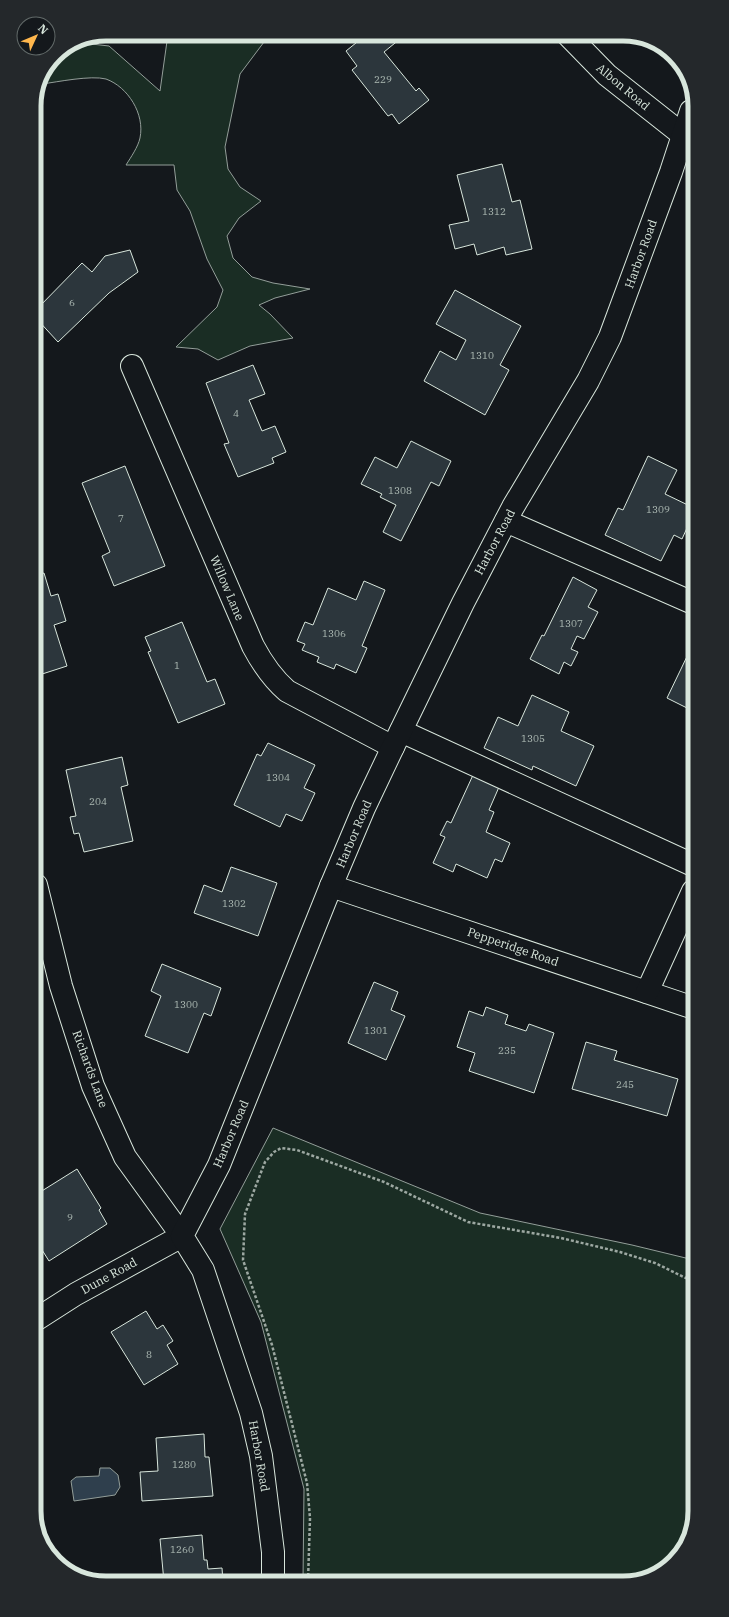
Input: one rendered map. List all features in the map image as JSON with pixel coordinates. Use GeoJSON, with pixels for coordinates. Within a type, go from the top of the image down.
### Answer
{"type":"FeatureCollection","features":[{"type":"Feature","properties":{"kind":"street","name":"Albon Road"},"geometry":{"type":"LineString","coordinates":[[574,41],[607,75],[683,135]]}},
{"type":"Feature","properties":{"kind":"street","name":"Harbor Road"},"geometry":{"type":"LineString","coordinates":[[273,1576],[273,1552],[261,1456],[251,1413],[202,1270],[182,1236],[219,1165],[364,808],[463,603],[506,521],[588,381],[610,338],[671,172],[688,120]]}},
{"type":"Feature","properties":{"kind":"street","name":"Willow Lane"},"geometry":{"type":"LineString","coordinates":[[132,366],[253,646],[264,666],[276,681],[287,691],[688,864]]}},
{"type":"Feature","properties":{"kind":"street"},"geometry":{"type":"LineString","coordinates":[[506,521],[688,601]]}},
{"type":"Feature","properties":{"kind":"street","name":"Pepperidge Road"},"geometry":{"type":"LineString","coordinates":[[332,886],[688,1006]]}},
{"type":"Feature","properties":{"kind":"street"},"geometry":{"type":"LineString","coordinates":[[647,992],[688,902]]}},
{"type":"Feature","properties":{"kind":"street","name":"Richards Lane"},"geometry":{"type":"LineString","coordinates":[[41,906],[61,986],[93,1086],[125,1157],[182,1236]]}},
{"type":"Feature","properties":{"kind":"street","name":"Dune Road"},"geometry":{"type":"LineString","coordinates":[[41,1316],[76,1294],[182,1236]]}},
{"type":"Feature","properties":{"kind":"path"},"geometry":{"type":"LineString","coordinates":[[308,1576],[310,1518],[308,1483],[272,1345],[244,1260],[245,1214],[265,1162],[274,1152],[288,1148],[305,1153],[384,1182],[468,1222],[561,1238],[620,1252],[655,1263],[688,1279]]}},
{"type":"Feature","properties":{"kind":"green space"},"geometry":{"type":"Polygon","coordinates":[[[167,41],[265,41],[240,74],[225,147],[228,169],[240,187],[261,201],[239,218],[227,236],[233,258],[252,277],[273,283],[310,289],[275,298],[259,305],[270,314],[293,338],[250,346],[218,360],[198,349],[176,347],[217,307],[223,290],[207,259],[190,211],[177,190],[174,165],[126,165],[140,138],[140,120],[133,102],[121,88],[114,83],[106,79],[92,78],[45,83],[54,66],[73,50],[88,44],[109,46],[160,91],[167,41]]]}},
{"type":"Feature","properties":{"kind":"green space"},"geometry":{"type":"Polygon","coordinates":[[[273,1128],[480,1213],[632,1245],[688,1259],[688,1511],[686,1528],[677,1547],[663,1563],[652,1569],[644,1573],[623,1576],[303,1576],[304,1489],[261,1322],[220,1229],[273,1128]]]}},
{"type":"Feature","properties":{"kind":"water"},"geometry":{"type":"Polygon","coordinates":[[[100,1468],[110,1468],[118,1475],[120,1487],[115,1495],[74,1501],[71,1481],[76,1477],[99,1476],[100,1468]]]}},
{"type":"Feature","properties":{"kind":"building"},"geometry":{"type":"Polygon","coordinates":[[[358,41],[397,41],[384,52],[416,91],[419,88],[429,100],[399,124],[392,114],[388,116],[352,70],[357,66],[346,51],[358,41]]]}},
{"type":"Feature","properties":{"kind":"building"},"geometry":{"type":"Polygon","coordinates":[[[502,164],[512,202],[520,200],[532,249],[506,255],[504,247],[477,255],[474,244],[455,249],[449,225],[469,221],[457,175],[502,164]]]}},
{"type":"Feature","properties":{"kind":"building"},"geometry":{"type":"Polygon","coordinates":[[[130,250],[138,272],[109,293],[58,342],[41,324],[41,305],[82,263],[92,272],[105,256],[130,250]]]}},
{"type":"Feature","properties":{"kind":"building"},"geometry":{"type":"Polygon","coordinates":[[[455,290],[521,326],[500,365],[509,370],[485,415],[424,381],[440,351],[456,360],[466,340],[436,324],[455,290]]]}},
{"type":"Feature","properties":{"kind":"building"},"geometry":{"type":"Polygon","coordinates":[[[253,365],[265,394],[249,400],[262,431],[275,426],[286,452],[272,458],[274,463],[238,477],[224,444],[229,443],[206,383],[253,365]]]}},
{"type":"Feature","properties":{"kind":"building"},"geometry":{"type":"Polygon","coordinates":[[[411,441],[451,461],[439,486],[431,482],[401,541],[383,532],[396,505],[380,497],[382,494],[361,484],[375,457],[397,468],[411,441]]]}},
{"type":"Feature","properties":{"kind":"building"},"geometry":{"type":"Polygon","coordinates":[[[648,456],[677,470],[665,494],[688,505],[688,526],[682,539],[674,535],[661,561],[605,535],[618,508],[623,510],[648,456]]]}},
{"type":"Feature","properties":{"kind":"building"},"geometry":{"type":"Polygon","coordinates":[[[125,466],[165,566],[114,586],[102,556],[110,552],[82,483],[125,466]]]}},
{"type":"Feature","properties":{"kind":"building"},"geometry":{"type":"Polygon","coordinates":[[[44,573],[51,596],[58,594],[66,621],[54,625],[67,666],[41,674],[41,574],[44,573]]]}},
{"type":"Feature","properties":{"kind":"building"},"geometry":{"type":"Polygon","coordinates":[[[573,577],[597,590],[588,607],[598,612],[584,639],[577,636],[571,649],[578,652],[571,666],[564,662],[559,674],[530,659],[542,635],[544,636],[573,577]]]}},
{"type":"Feature","properties":{"kind":"building"},"geometry":{"type":"Polygon","coordinates":[[[364,581],[385,590],[362,646],[367,648],[356,673],[336,664],[334,669],[317,662],[319,657],[302,650],[305,644],[297,641],[305,622],[313,625],[328,588],[356,600],[364,581]]]}},
{"type":"Feature","properties":{"kind":"building"},"geometry":{"type":"Polygon","coordinates":[[[182,622],[207,682],[215,679],[225,704],[178,723],[148,652],[151,651],[145,637],[182,622]]]}},
{"type":"Feature","properties":{"kind":"building"},"geometry":{"type":"Polygon","coordinates":[[[688,654],[688,708],[667,698],[688,654]]]}},
{"type":"Feature","properties":{"kind":"building"},"geometry":{"type":"Polygon","coordinates":[[[532,695],[569,712],[561,731],[594,746],[576,786],[533,766],[532,770],[484,748],[498,717],[518,726],[532,695]]]}},
{"type":"Feature","properties":{"kind":"building"},"geometry":{"type":"Polygon","coordinates":[[[268,743],[315,765],[304,788],[315,793],[302,821],[286,814],[280,827],[234,805],[257,754],[261,756],[268,743]]]}},
{"type":"Feature","properties":{"kind":"building"},"geometry":{"type":"Polygon","coordinates":[[[122,757],[128,785],[121,787],[133,841],[84,852],[79,833],[74,834],[70,817],[76,816],[66,770],[122,757]]]}},
{"type":"Feature","properties":{"kind":"building"},"geometry":{"type":"Polygon","coordinates":[[[473,775],[499,787],[489,810],[494,812],[486,832],[510,843],[502,862],[495,859],[487,878],[456,864],[453,872],[433,863],[445,837],[440,835],[447,821],[451,823],[473,775]]]}},
{"type":"Feature","properties":{"kind":"building"},"geometry":{"type":"Polygon","coordinates":[[[231,867],[277,883],[258,936],[194,913],[204,885],[222,892],[231,867]]]}},
{"type":"Feature","properties":{"kind":"building"},"geometry":{"type":"Polygon","coordinates":[[[162,964],[221,988],[211,1016],[204,1013],[188,1053],[145,1036],[161,996],[151,991],[162,964]]]}},
{"type":"Feature","properties":{"kind":"building"},"geometry":{"type":"Polygon","coordinates":[[[374,982],[398,992],[391,1010],[405,1016],[386,1060],[348,1043],[374,982]]]}},
{"type":"Feature","properties":{"kind":"building"},"geometry":{"type":"Polygon","coordinates":[[[486,1007],[508,1015],[505,1024],[526,1031],[529,1024],[554,1033],[534,1093],[469,1071],[475,1053],[457,1047],[469,1011],[483,1016],[486,1007]]]}},
{"type":"Feature","properties":{"kind":"building"},"geometry":{"type":"Polygon","coordinates":[[[586,1042],[617,1051],[614,1060],[678,1079],[667,1116],[572,1089],[586,1042]]]}},
{"type":"Feature","properties":{"kind":"building"},"geometry":{"type":"Polygon","coordinates":[[[77,1169],[101,1208],[99,1210],[107,1224],[49,1261],[41,1248],[41,1192],[77,1169]]]}},
{"type":"Feature","properties":{"kind":"building"},"geometry":{"type":"Polygon","coordinates":[[[146,1311],[157,1329],[163,1325],[173,1341],[167,1345],[178,1364],[144,1385],[111,1332],[146,1311]]]}},
{"type":"Feature","properties":{"kind":"building"},"geometry":{"type":"Polygon","coordinates":[[[204,1434],[205,1457],[209,1457],[213,1496],[142,1501],[140,1472],[158,1471],[156,1438],[204,1434]]]}},
{"type":"Feature","properties":{"kind":"building"},"geometry":{"type":"Polygon","coordinates":[[[202,1535],[204,1560],[207,1560],[208,1569],[222,1568],[223,1576],[163,1576],[160,1539],[202,1535]]]}}]}
